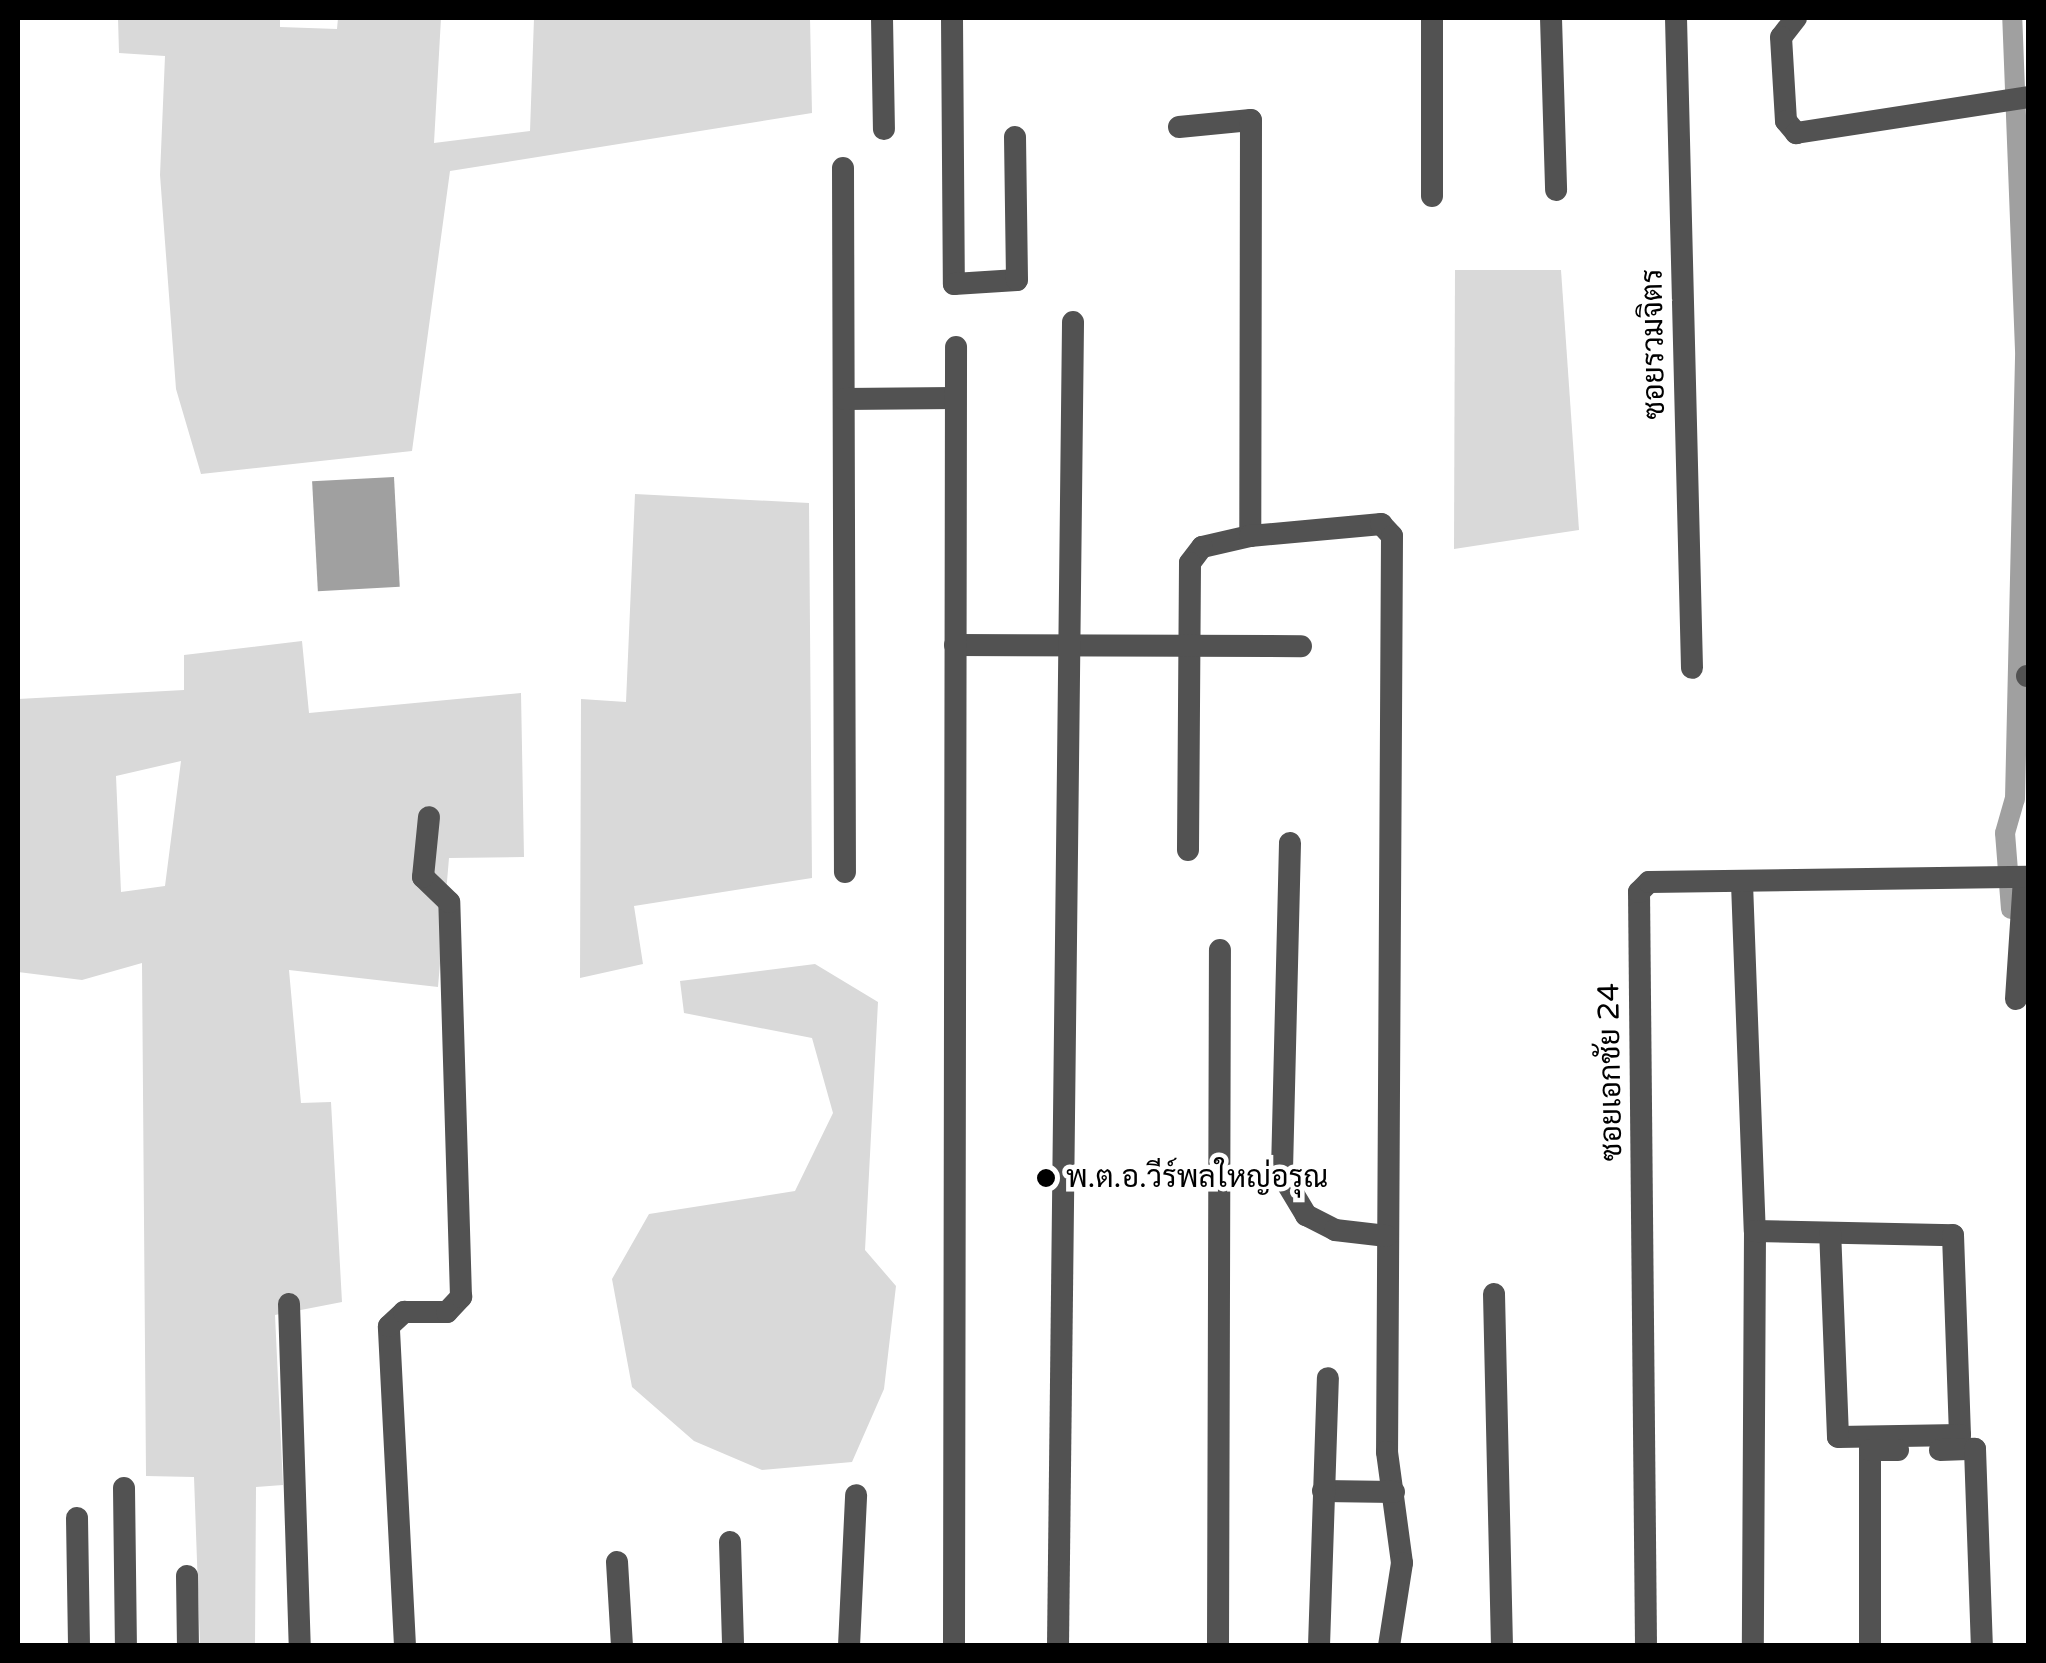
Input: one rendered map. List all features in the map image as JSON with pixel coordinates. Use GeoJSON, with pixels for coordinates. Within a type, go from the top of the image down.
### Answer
{"type":"FeatureCollection","features":[{"type":"Feature","properties":{"kind":"street"},"geometry":{"type":"LineString","coordinates":[[882,18],[884,129]]}},
{"type":"Feature","properties":{"kind":"street"},"geometry":{"type":"LineString","coordinates":[[952,18],[954,284],[1017,280],[1015,137]]}},
{"type":"Feature","properties":{"kind":"street"},"geometry":{"type":"LineString","coordinates":[[1432,18],[1432,196]]}},
{"type":"Feature","properties":{"kind":"street"},"geometry":{"type":"LineString","coordinates":[[1550,18],[1556,190]]}},
{"type":"Feature","properties":{"kind":"street","name":"ซอยรวมจิตร"},"geometry":{"type":"LineString","coordinates":[[1676,18],[1692,668]]}},
{"type":"Feature","properties":{"kind":"street"},"geometry":{"type":"LineString","coordinates":[[1796,18],[1782,36],[1786,121],[1812,135],[2028,97]]}},
{"type":"Feature","properties":{"kind":"street"},"geometry":{"type":"LineString","coordinates":[[1179,127],[1251,120],[1250,536]]}},
{"type":"Feature","properties":{"kind":"street"},"geometry":{"type":"LineString","coordinates":[[843,168],[845,872]]}},
{"type":"Feature","properties":{"kind":"street"},"geometry":{"type":"LineString","coordinates":[[1058,1646],[1073,322]]}},
{"type":"Feature","properties":{"kind":"street"},"geometry":{"type":"LineString","coordinates":[[954,1646],[956,347]]}},
{"type":"Feature","properties":{"kind":"street"},"geometry":{"type":"LineString","coordinates":[[844,398],[955,398]]}},
{"type":"Feature","properties":{"kind":"street"},"geometry":{"type":"LineString","coordinates":[[1188,850],[1188,650],[1194,554],[1250,536],[1380,524],[1392,536],[1388,1236],[1394,1492],[1402,1563],[1389,1646]]}},
{"type":"Feature","properties":{"kind":"street"},"geometry":{"type":"LineString","coordinates":[[956,645],[1188,650],[1301,646]]}},
{"type":"Feature","properties":{"kind":"street"},"geometry":{"type":"LineString","coordinates":[[405,1646],[388,1326],[404,1312],[447,1312],[460,1297],[449,902],[423,876],[429,818]]}},
{"type":"Feature","properties":{"kind":"street"},"geometry":{"type":"LineString","coordinates":[[1290,843],[1282,1175],[1306,1214],[1335,1230],[1388,1236]]}},
{"type":"Feature","properties":{"kind":"street"},"geometry":{"type":"LineString","coordinates":[[2016,877],[2016,1000]]}},
{"type":"Feature","properties":{"kind":"street","name":"ซอยเอกชัย 24"},"geometry":{"type":"LineString","coordinates":[[1646,1646],[1639,892],[1649,882],[1742,884],[2016,877]]}},
{"type":"Feature","properties":{"kind":"street"},"geometry":{"type":"LineString","coordinates":[[1742,884],[1754,1231],[1753,1646]]}},
{"type":"Feature","properties":{"kind":"street"},"geometry":{"type":"LineString","coordinates":[[1218,1646],[1220,950]]}},
{"type":"Feature","properties":{"kind":"street"},"geometry":{"type":"LineString","coordinates":[[1754,1231],[1952,1235],[1960,1435],[1838,1437],[1830,1233]]}},
{"type":"Feature","properties":{"kind":"street"},"geometry":{"type":"LineString","coordinates":[[1494,1294],[1502,1646]]}},
{"type":"Feature","properties":{"kind":"street"},"geometry":{"type":"LineString","coordinates":[[289,1304],[300,1646]]}},
{"type":"Feature","properties":{"kind":"street"},"geometry":{"type":"LineString","coordinates":[[1318,1646],[1328,1378]]}},
{"type":"Feature","properties":{"kind":"street"},"geometry":{"type":"LineString","coordinates":[[1870,1646],[1870,1450],[1975,1449],[1982,1646]]}},
{"type":"Feature","properties":{"kind":"street"},"geometry":{"type":"LineString","coordinates":[[124,1488],[126,1646]]}},
{"type":"Feature","properties":{"kind":"street"},"geometry":{"type":"LineString","coordinates":[[1323,1490],[1394,1492]]}},
{"type":"Feature","properties":{"kind":"street"},"geometry":{"type":"LineString","coordinates":[[848,1646],[856,1495]]}},
{"type":"Feature","properties":{"kind":"street"},"geometry":{"type":"LineString","coordinates":[[76,1518],[78,1646]]}},
{"type":"Feature","properties":{"kind":"street"},"geometry":{"type":"LineString","coordinates":[[730,1542],[733,1646]]}},
{"type":"Feature","properties":{"kind":"street"},"geometry":{"type":"LineString","coordinates":[[616,1562],[622,1646]]}},
{"type":"Feature","properties":{"kind":"street"},"geometry":{"type":"LineString","coordinates":[[187,1576],[188,1646]]}},
{"type":"Feature","properties":{"kind":"shaded area"},"geometry":{"type":"Polygon","coordinates":[[[118,18],[280,18],[280,27],[337,29],[338,18],[441,18],[434,143],[530,131],[534,18],[810,18],[812,113],[450,171],[412,451],[201,474],[176,389],[160,175],[165,56],[119,53],[118,18]]]}},
{"type":"Feature","properties":{"kind":"shaded area"},"geometry":{"type":"Polygon","coordinates":[[[1455,270],[1561,270],[1579,530],[1454,549],[1455,270]]]}},
{"type":"Feature","properties":{"kind":"shaded area"},"geometry":{"type":"Polygon","coordinates":[[[394,477],[400,587],[318,591],[312,481],[394,477]]]}},
{"type":"Feature","properties":{"kind":"shaded area"},"geometry":{"type":"Polygon","coordinates":[[[635,494],[809,503],[812,878],[634,906],[643,964],[580,978],[581,699],[626,702],[635,494]]]}},
{"type":"Feature","properties":{"kind":"shaded area"},"geometry":{"type":"Polygon","coordinates":[[[302,641],[309,713],[521,693],[524,857],[449,858],[438,987],[289,970],[301,1103],[331,1102],[342,1302],[275,1315],[283,1485],[256,1487],[255,1645],[200,1645],[194,1477],[146,1476],[142,963],[82,980],[18,972],[18,699],[184,690],[184,655],[302,641]],[[181,761],[116,776],[121,892],[165,886],[181,761]]]}},
{"type":"Feature","properties":{"kind":"shaded area"},"geometry":{"type":"Polygon","coordinates":[[[815,964],[878,1002],[865,1250],[896,1286],[884,1389],[852,1462],[762,1470],[694,1441],[632,1387],[612,1279],[649,1214],[795,1191],[833,1113],[812,1038],[684,1013],[680,981],[815,964]]]}},
{"type":"Feature","properties":{"kind":"waterway"},"geometry":{"type":"LineString","coordinates":[[2011,909],[2005,833],[2015,799],[2025,350],[2012,18]]}},
{"type":"Feature","properties":{"kind":"place","name":"พ.ต.อ.วีร์พลใหญ่อรุณ"},"geometry":{"type":"Point","coordinates":[1046,1178]}}]}
